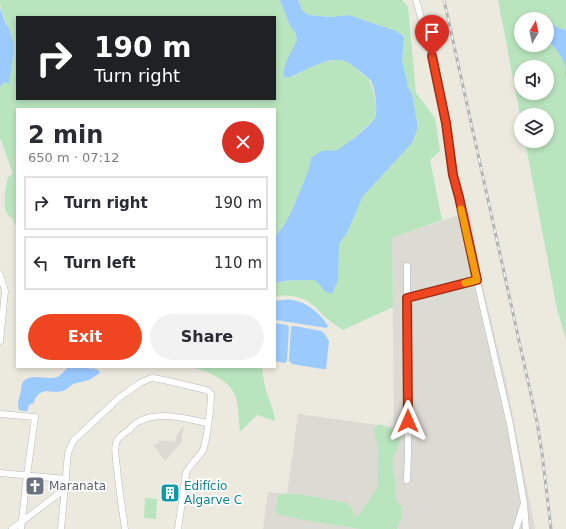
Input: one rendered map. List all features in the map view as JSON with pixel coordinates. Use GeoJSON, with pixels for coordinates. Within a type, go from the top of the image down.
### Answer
{"type":"FeatureCollection","features":[{"type":"Feature","properties":{"kind":"street"},"geometry":{"type":"LineString","coordinates":[[416,0],[432,56],[448,138],[453,175],[510,424],[524,503],[526,529]]}},
{"type":"Feature","properties":{"kind":"street"},"geometry":{"type":"LineString","coordinates":[[407,266],[407,480]]}},
{"type":"Feature","properties":{"kind":"street"},"geometry":{"type":"LineString","coordinates":[[0,275],[6,290],[0,341]]}},
{"type":"Feature","properties":{"kind":"street"},"geometry":{"type":"LineString","coordinates":[[407,298],[477,280]]}},
{"type":"Feature","properties":{"kind":"street"},"geometry":{"type":"LineString","coordinates":[[61,529],[70,446],[74,440],[120,397],[140,383],[152,378],[195,387],[208,391],[211,394],[204,448],[189,466],[186,473],[178,529]]}},
{"type":"Feature","properties":{"kind":"street"},"geometry":{"type":"LineString","coordinates":[[0,414],[35,417],[21,529]]}},
{"type":"Feature","properties":{"kind":"street"},"geometry":{"type":"LineString","coordinates":[[125,529],[115,448],[121,436],[138,422],[151,417],[174,416],[208,423]]}},
{"type":"Feature","properties":{"kind":"street"},"geometry":{"type":"LineString","coordinates":[[0,473],[66,479]]}},
{"type":"Feature","properties":{"kind":"street"},"geometry":{"type":"LineString","coordinates":[[12,529],[65,489]]}},
{"type":"Feature","properties":{"kind":"street"},"geometry":{"type":"LineString","coordinates":[[516,529],[524,503]]}},
{"type":"Feature","properties":{"kind":"shaded area"},"geometry":{"type":"Polygon","coordinates":[[[470,211],[480,274],[507,386],[535,529],[263,529],[268,492],[287,494],[298,414],[394,427],[392,238],[470,211]]]}},
{"type":"Feature","properties":{"kind":"shaded area"},"geometry":{"type":"Polygon","coordinates":[[[182,427],[184,428],[182,442],[165,461],[153,444],[158,444],[159,440],[175,442],[176,437],[182,427]]]}},
{"type":"Feature","properties":{"kind":"green space"},"geometry":{"type":"Polygon","coordinates":[[[0,0],[280,0],[290,26],[295,32],[297,41],[284,68],[293,77],[319,64],[335,60],[348,62],[370,81],[374,94],[376,109],[375,115],[372,122],[339,150],[311,158],[308,174],[293,207],[284,225],[276,235],[276,108],[16,108],[16,226],[13,219],[6,211],[4,201],[8,177],[13,174],[0,140],[0,87],[4,82],[8,83],[13,50],[11,34],[3,15],[0,0]]]}},
{"type":"Feature","properties":{"kind":"green space"},"geometry":{"type":"Polygon","coordinates":[[[298,0],[402,0],[408,7],[416,93],[435,118],[440,151],[430,160],[442,220],[392,238],[393,307],[343,330],[327,319],[306,300],[285,295],[276,297],[276,283],[314,280],[324,291],[339,244],[347,233],[363,196],[412,143],[418,127],[412,94],[407,85],[402,61],[404,38],[402,35],[396,31],[349,15],[331,17],[308,15],[302,10],[298,0]]]}},
{"type":"Feature","properties":{"kind":"green space"},"geometry":{"type":"Polygon","coordinates":[[[498,0],[566,0],[566,31],[554,25],[554,12],[514,12],[514,52],[554,52],[554,47],[564,62],[565,68],[566,340],[557,309],[526,148],[554,148],[554,108],[519,108],[517,100],[554,100],[554,60],[514,60],[514,83],[498,0]]]}},
{"type":"Feature","properties":{"kind":"green space"},"geometry":{"type":"Polygon","coordinates":[[[195,368],[262,368],[265,387],[273,409],[275,421],[257,415],[240,432],[237,402],[232,389],[216,376],[195,368]]]}},
{"type":"Feature","properties":{"kind":"green space"},"geometry":{"type":"Polygon","coordinates":[[[379,424],[397,431],[401,435],[400,443],[392,464],[395,480],[395,494],[397,501],[402,507],[401,520],[397,529],[361,529],[303,520],[277,514],[278,496],[283,494],[298,494],[348,503],[352,508],[354,516],[359,515],[378,486],[378,445],[374,428],[379,424]]]}},
{"type":"Feature","properties":{"kind":"green space"},"geometry":{"type":"Polygon","coordinates":[[[145,498],[157,499],[156,519],[144,518],[145,498]]]}},
{"type":"Feature","properties":{"kind":"water"},"geometry":{"type":"Polygon","coordinates":[[[280,0],[298,0],[302,10],[308,15],[331,17],[349,15],[396,31],[402,35],[404,38],[402,61],[407,85],[412,94],[418,127],[412,143],[363,196],[347,233],[339,244],[338,280],[332,294],[324,291],[314,280],[276,283],[276,235],[284,225],[293,207],[310,166],[311,158],[323,151],[336,151],[368,127],[376,114],[375,94],[370,79],[352,65],[344,61],[328,61],[293,76],[284,77],[284,68],[297,40],[295,32],[290,26],[280,0]]]}},
{"type":"Feature","properties":{"kind":"water"},"geometry":{"type":"Polygon","coordinates":[[[0,8],[9,28],[13,42],[13,56],[9,84],[4,82],[0,87],[0,8]]]}},
{"type":"Feature","properties":{"kind":"water"},"geometry":{"type":"Polygon","coordinates":[[[554,25],[566,31],[566,78],[564,62],[554,47],[554,25]]]}},
{"type":"Feature","properties":{"kind":"water"},"geometry":{"type":"Polygon","coordinates":[[[289,300],[302,303],[321,317],[328,326],[327,328],[276,320],[276,301],[289,300]]]}},
{"type":"Feature","properties":{"kind":"water"},"geometry":{"type":"Polygon","coordinates":[[[276,323],[287,325],[289,327],[287,361],[285,363],[276,361],[276,323]]]}},
{"type":"Feature","properties":{"kind":"water"},"geometry":{"type":"Polygon","coordinates":[[[292,326],[321,331],[324,333],[329,341],[326,369],[292,364],[289,361],[292,326]]]}},
{"type":"Feature","properties":{"kind":"water"},"geometry":{"type":"Polygon","coordinates":[[[68,368],[87,368],[98,369],[100,373],[89,380],[73,384],[63,391],[46,391],[40,393],[35,398],[34,403],[29,405],[27,411],[19,410],[18,403],[21,385],[26,379],[35,377],[53,378],[57,377],[68,368]]]}},
{"type":"Feature","properties":{"kind":"railway"},"geometry":{"type":"LineString","coordinates":[[444,0],[537,422],[551,529]]}},
{"type":"Feature","properties":{"kind":"slow traffic"},"geometry":{"type":"LineString","coordinates":[[461,209],[477,280],[465,283]]}},
{"type":"Feature","properties":{"kind":"place","name":"Maranata"},"geometry":{"type":"Point","coordinates":[35,486]}},
{"type":"Feature","properties":{"kind":"place","name":"Edifício Algarve C"},"geometry":{"type":"Point","coordinates":[170,493]}},
{"type":"Feature","properties":{"kind":"route"},"geometry":{"type":"LineString","coordinates":[[408,421],[407,298],[477,280],[453,175],[446,123],[432,56]]}}]}
